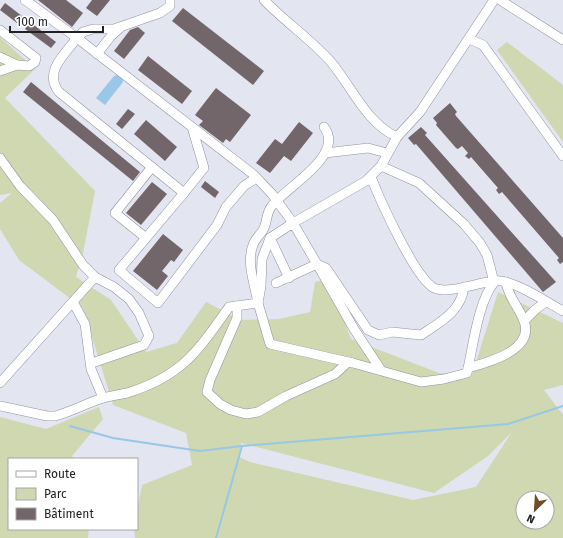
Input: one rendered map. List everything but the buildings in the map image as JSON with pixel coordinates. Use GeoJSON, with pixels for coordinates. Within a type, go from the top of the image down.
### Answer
{"type":"FeatureCollection","features":[{"type":"Feature","properties":{"kind":"street"},"geometry":{"type":"LineString","coordinates":[[25,0],[77,38],[256,178],[277,201],[293,223],[354,329],[381,370]]}},
{"type":"Feature","properties":{"kind":"street"},"geometry":{"type":"LineString","coordinates":[[170,0],[170,6],[160,13],[114,29],[93,29],[83,32],[54,69],[53,77],[56,89],[184,193]]}},
{"type":"Feature","properties":{"kind":"street"},"geometry":{"type":"LineString","coordinates":[[264,0],[331,62],[351,93],[366,111],[387,132],[397,137]]}},
{"type":"Feature","properties":{"kind":"street"},"geometry":{"type":"LineString","coordinates":[[258,303],[261,286],[262,258],[270,238],[371,177],[381,166],[397,137],[420,112],[476,30],[494,0]]}},
{"type":"Feature","properties":{"kind":"street"},"geometry":{"type":"LineString","coordinates":[[500,0],[563,40]]}},
{"type":"Feature","properties":{"kind":"street"},"geometry":{"type":"LineString","coordinates":[[97,54],[110,36],[123,25]]}},
{"type":"Feature","properties":{"kind":"street"},"geometry":{"type":"LineString","coordinates":[[0,30],[36,58],[33,64],[17,65],[0,71]]}},
{"type":"Feature","properties":{"kind":"street"},"geometry":{"type":"LineString","coordinates":[[470,39],[483,45],[563,156]]}},
{"type":"Feature","properties":{"kind":"street"},"geometry":{"type":"LineString","coordinates":[[0,57],[17,65]]}},
{"type":"Feature","properties":{"kind":"street"},"geometry":{"type":"LineString","coordinates":[[192,127],[204,168],[119,270],[158,303],[217,225],[226,207],[244,186],[256,178]]}},
{"type":"Feature","properties":{"kind":"street"},"geometry":{"type":"LineString","coordinates":[[324,127],[329,138],[325,153],[313,168],[269,209],[263,230],[254,241],[252,249],[251,262],[258,303],[270,344],[381,370],[421,382],[444,379],[467,373],[478,320],[494,282],[487,255],[480,243],[464,224],[419,183],[381,166]]}},
{"type":"Feature","properties":{"kind":"street"},"geometry":{"type":"LineString","coordinates":[[325,153],[368,148],[387,153]]}},
{"type":"Feature","properties":{"kind":"street"},"geometry":{"type":"LineString","coordinates":[[0,158],[20,186],[53,220],[83,265],[95,277],[114,287],[129,299],[139,313],[148,336],[144,345],[92,363]]}},
{"type":"Feature","properties":{"kind":"street"},"geometry":{"type":"LineString","coordinates":[[146,238],[115,213],[152,167]]}},
{"type":"Feature","properties":{"kind":"street"},"geometry":{"type":"LineString","coordinates":[[371,177],[382,204],[418,271],[426,281],[435,288],[448,290],[499,280],[506,282],[563,311]]}},
{"type":"Feature","properties":{"kind":"street"},"geometry":{"type":"LineString","coordinates":[[270,238],[289,278]]}},
{"type":"Feature","properties":{"kind":"street"},"geometry":{"type":"LineString","coordinates":[[317,264],[326,268],[364,326],[371,332],[379,335],[392,332],[421,335],[456,310],[462,297],[464,287]]}},
{"type":"Feature","properties":{"kind":"street"},"geometry":{"type":"LineString","coordinates":[[276,283],[317,264]]}},
{"type":"Feature","properties":{"kind":"street"},"geometry":{"type":"LineString","coordinates":[[0,383],[95,277]]}},
{"type":"Feature","properties":{"kind":"street"},"geometry":{"type":"LineString","coordinates":[[468,368],[481,364],[516,348],[524,340],[527,331],[524,321],[507,289],[506,282]]}},
{"type":"Feature","properties":{"kind":"street"},"geometry":{"type":"LineString","coordinates":[[73,302],[85,324],[94,380],[103,398]]}},
{"type":"Feature","properties":{"kind":"street"},"geometry":{"type":"LineString","coordinates":[[524,321],[546,302]]}},
{"type":"Feature","properties":{"kind":"street"},"geometry":{"type":"LineString","coordinates":[[0,406],[47,416],[55,416],[161,379],[182,366],[192,356],[229,307],[258,303]]}},
{"type":"Feature","properties":{"kind":"street"},"geometry":{"type":"LineString","coordinates":[[237,306],[237,318],[210,380],[207,392],[220,404],[231,410],[246,414],[258,412],[286,396],[335,374],[348,362]]}},
{"type":"Feature","properties":{"kind":"green space"},"geometry":{"type":"Polygon","coordinates":[[[0,37],[35,69],[5,98],[95,191],[83,253],[76,277],[111,300],[146,352],[177,343],[206,302],[241,320],[279,319],[310,312],[315,282],[329,279],[351,339],[439,373],[472,375],[498,292],[563,323],[563,385],[544,390],[563,415],[563,538],[135,538],[134,530],[138,530],[138,507],[142,485],[192,465],[186,433],[113,405],[83,308],[19,260],[0,229],[0,203],[12,193],[0,195],[0,37]],[[512,432],[488,456],[434,493],[241,443],[239,457],[250,462],[413,500],[476,487],[512,432]]]}},
{"type":"Feature","properties":{"kind":"green space"},"geometry":{"type":"Polygon","coordinates":[[[507,42],[563,85],[563,142],[497,50],[507,42]]]}},
{"type":"Feature","properties":{"kind":"green space"},"geometry":{"type":"Polygon","coordinates":[[[99,407],[103,419],[72,456],[73,458],[8,458],[8,530],[89,530],[88,538],[0,538],[0,417],[46,429],[99,407]]]}},
{"type":"Feature","properties":{"kind":"water"},"geometry":{"type":"Polygon","coordinates":[[[118,75],[123,82],[105,105],[96,98],[114,76],[118,75]]]}},
{"type":"Feature","properties":{"kind":"waterway"},"geometry":{"type":"LineString","coordinates":[[216,538],[242,446],[508,424],[563,406]]}},
{"type":"Feature","properties":{"kind":"waterway"},"geometry":{"type":"LineString","coordinates":[[70,426],[113,438],[200,451],[242,446]]}}]}
